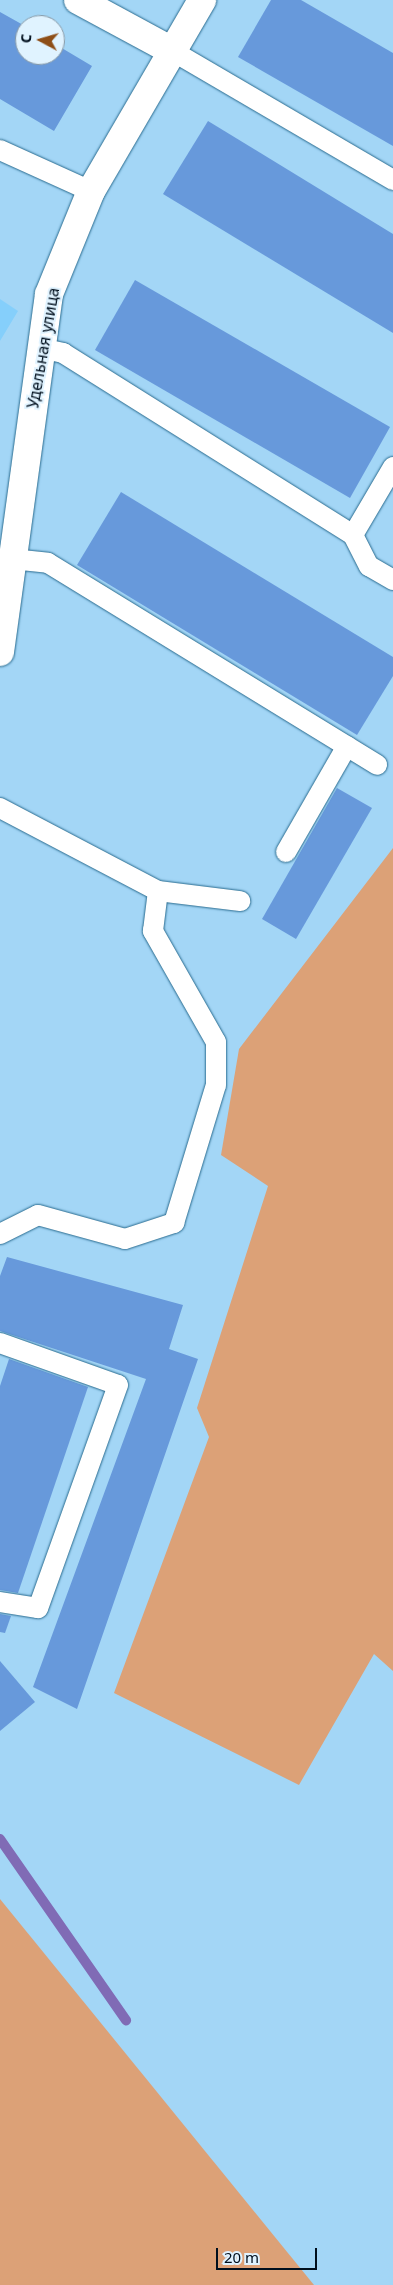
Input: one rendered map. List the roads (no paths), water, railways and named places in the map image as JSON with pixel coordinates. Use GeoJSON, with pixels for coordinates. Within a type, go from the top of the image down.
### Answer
{"type":"FeatureCollection","features":[{"type":"Feature","properties":{"kind":"street"},"geometry":{"type":"LineString","coordinates":[[78,0],[174,52]]}},
{"type":"Feature","properties":{"kind":"street","name":"Удельная улица"},"geometry":{"type":"LineString","coordinates":[[0,652],[2,612],[12,559],[49,294],[91,191],[174,52],[202,0]]}},
{"type":"Feature","properties":{"kind":"lane"},"geometry":{"type":"LineString","coordinates":[[174,52],[393,180]]}},
{"type":"Feature","properties":{"kind":"lane"},"geometry":{"type":"LineString","coordinates":[[0,150],[91,191]]}},
{"type":"Feature","properties":{"kind":"lane"},"geometry":{"type":"LineString","coordinates":[[40,348],[63,353],[353,535],[369,566],[393,580]]}},
{"type":"Feature","properties":{"kind":"lane"},"geometry":{"type":"LineString","coordinates":[[353,535],[393,467]]}},
{"type":"Feature","properties":{"kind":"lane"},"geometry":{"type":"LineString","coordinates":[[12,559],[48,563],[378,765]]}},
{"type":"Feature","properties":{"kind":"lane"},"geometry":{"type":"LineString","coordinates":[[286,852],[347,746]]}},
{"type":"Feature","properties":{"kind":"lane"},"geometry":{"type":"LineString","coordinates":[[0,808],[158,891],[240,901]]}},
{"type":"Feature","properties":{"kind":"lane"},"geometry":{"type":"LineString","coordinates":[[0,1234],[38,1215],[125,1239],[174,1223],[216,1085],[216,1042],[153,931],[158,891]]}},
{"type":"Feature","properties":{"kind":"lane"},"geometry":{"type":"LineString","coordinates":[[0,1344],[118,1385],[38,1608],[0,1602]]}},
{"type":"Feature","properties":{"kind":"waterway"},"geometry":{"type":"LineString","coordinates":[[0,1839],[126,2020]]}}]}
